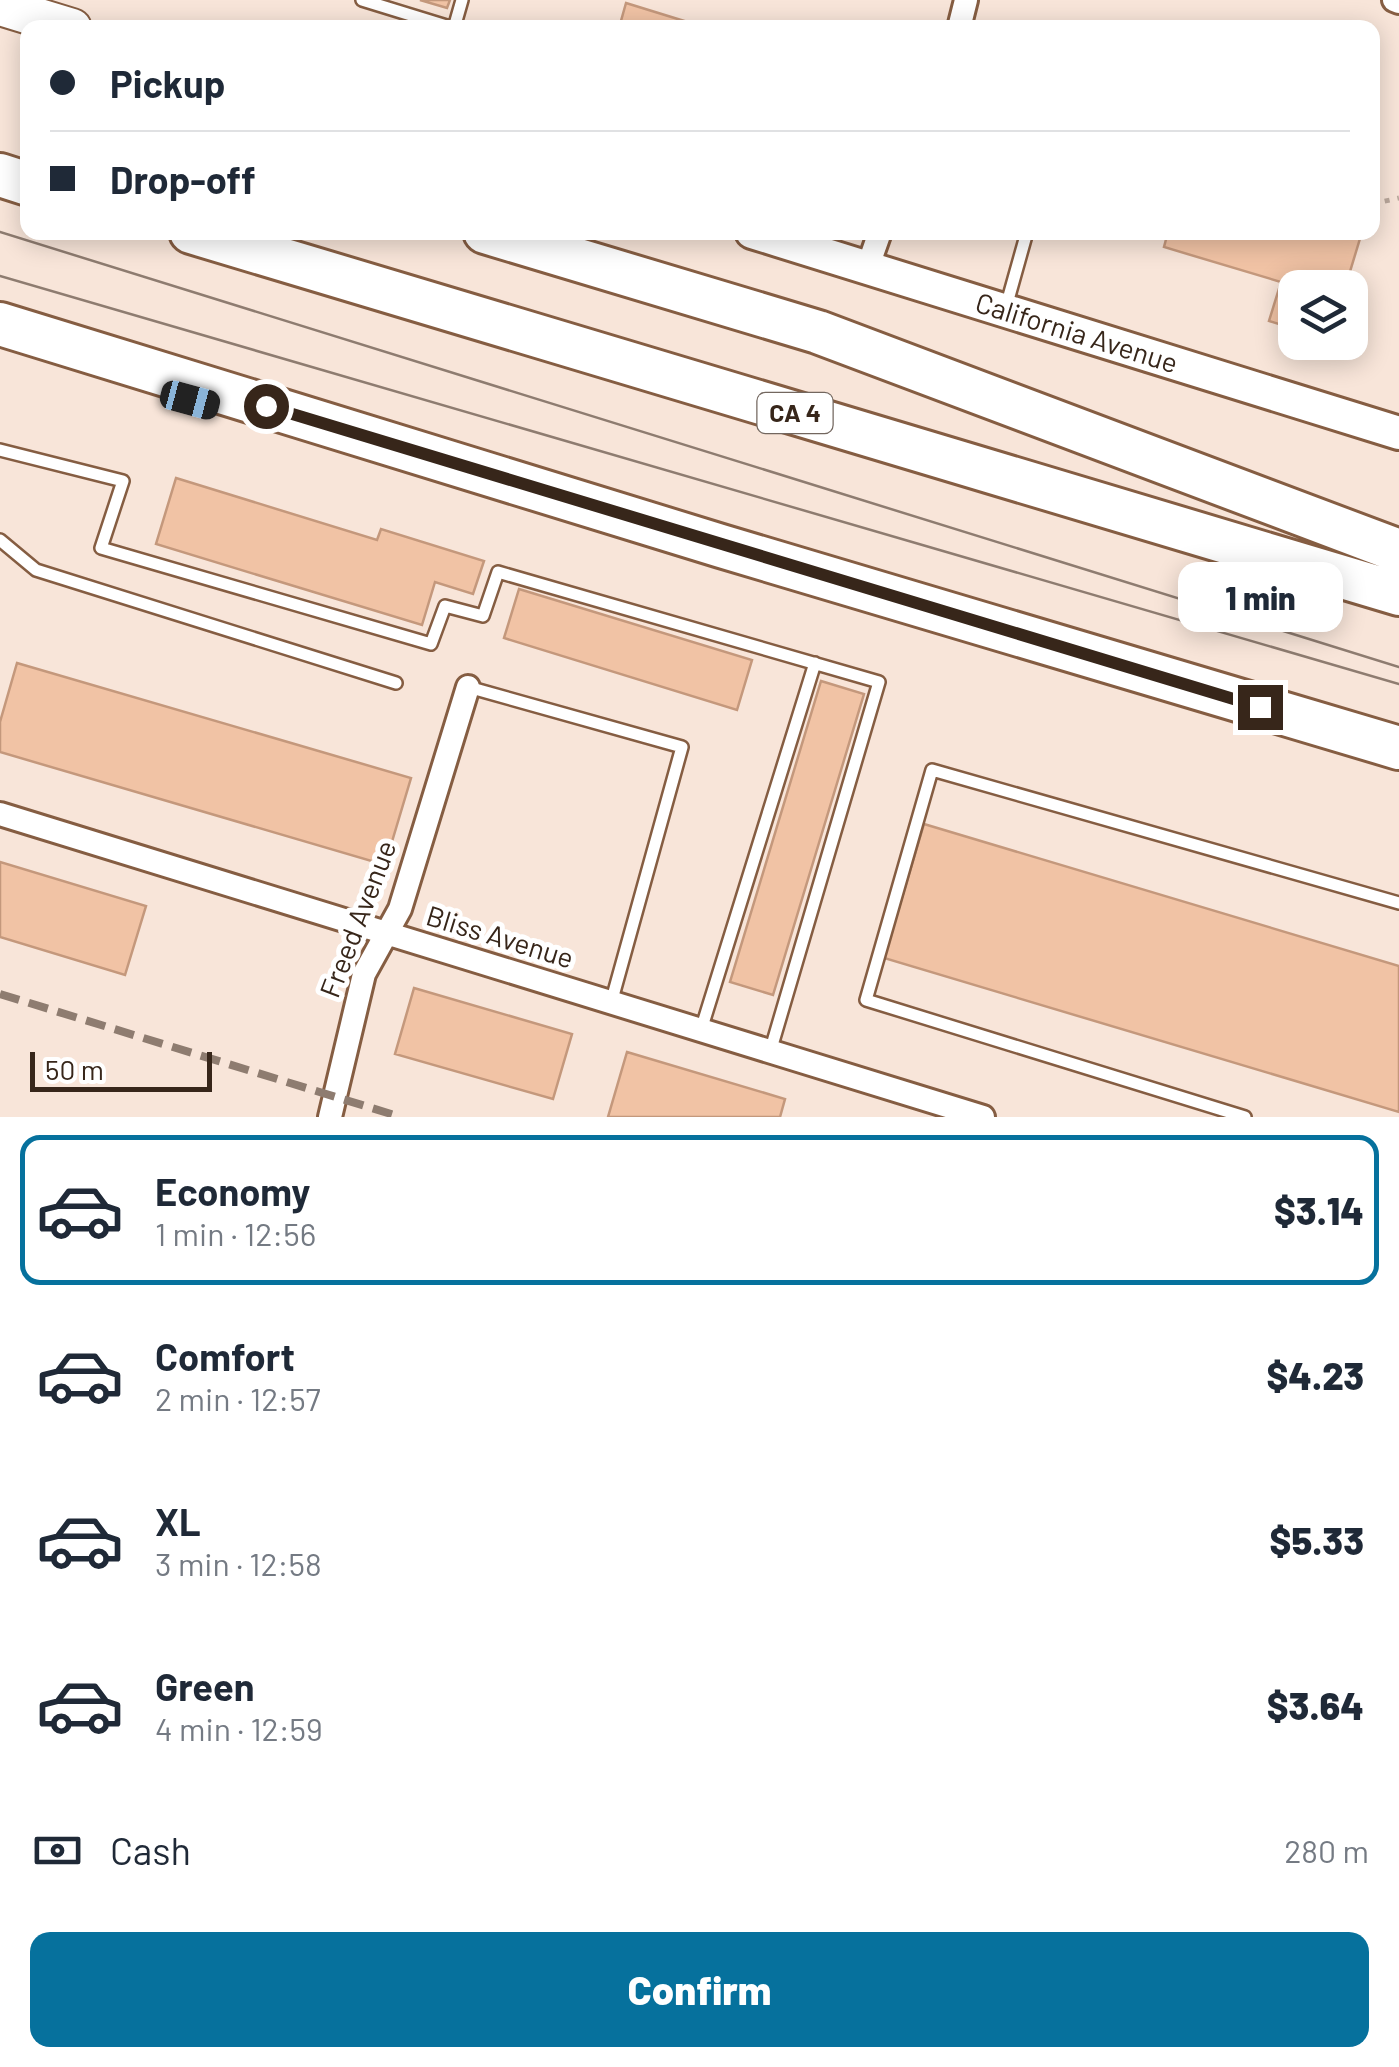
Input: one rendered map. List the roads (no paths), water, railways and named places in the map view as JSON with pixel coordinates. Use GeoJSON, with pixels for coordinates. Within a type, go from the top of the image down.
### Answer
{"type":"FeatureCollection","features":[{"type":"Feature","properties":{"kind":"highway","name":"CA 4"},"geometry":{"type":"LineString","coordinates":[[218,240],[1399,594]]}},
{"type":"Feature","properties":{"kind":"highway"},"geometry":{"type":"LineString","coordinates":[[512,240],[818,332],[1399,551]]}},
{"type":"Feature","properties":{"kind":"highway"},"geometry":{"type":"LineString","coordinates":[[0,324],[721,546],[1399,748]]}},
{"type":"Feature","properties":{"kind":"highway"},"geometry":{"type":"LineString","coordinates":[[0,348],[721,546]]}},
{"type":"Feature","properties":{"kind":"main road"},"geometry":{"type":"LineString","coordinates":[[14,6],[51,20]]}},
{"type":"Feature","properties":{"kind":"main road","name":"California Avenue"},"geometry":{"type":"LineString","coordinates":[[778,240],[1399,434]]}},
{"type":"Feature","properties":{"kind":"street"},"geometry":{"type":"LineString","coordinates":[[867,268],[877,240]]}},
{"type":"Feature","properties":{"kind":"street","name":"Freed Avenue"},"geometry":{"type":"LineString","coordinates":[[330,1117],[364,974],[400,909],[468,687]]}},
{"type":"Feature","properties":{"kind":"street","name":"Bliss Avenue"},"geometry":{"type":"LineString","coordinates":[[0,814],[983,1117]]}},
{"type":"Feature","properties":{"kind":"lane"},"geometry":{"type":"LineString","coordinates":[[362,0],[428,20]]}},
{"type":"Feature","properties":{"kind":"lane"},"geometry":{"type":"LineString","coordinates":[[1005,311],[1025,240]]}},
{"type":"Feature","properties":{"kind":"lane"},"geometry":{"type":"LineString","coordinates":[[0,450],[123,481],[101,548],[431,644],[445,606],[483,616],[498,572],[879,682],[770,1052]]}},
{"type":"Feature","properties":{"kind":"lane"},"geometry":{"type":"LineString","coordinates":[[0,540],[36,570],[396,684]]}},
{"type":"Feature","properties":{"kind":"lane"},"geometry":{"type":"LineString","coordinates":[[701,1030],[815,663]]}},
{"type":"Feature","properties":{"kind":"lane"},"geometry":{"type":"LineString","coordinates":[[468,687],[682,747],[611,1002]]}},
{"type":"Feature","properties":{"kind":"lane"},"geometry":{"type":"LineString","coordinates":[[1245,1117],[866,1000],[932,770],[1399,903]]}},
{"type":"Feature","properties":{"kind":"tram line"},"geometry":{"type":"LineString","coordinates":[[0,232],[20,238]]}},
{"type":"Feature","properties":{"kind":"tram line"},"geometry":{"type":"LineString","coordinates":[[26,240],[1399,667]]}},
{"type":"Feature","properties":{"kind":"tram line"},"geometry":{"type":"LineString","coordinates":[[0,276],[1399,684]]}},
{"type":"Feature","properties":{"kind":"railway"},"geometry":{"type":"LineString","coordinates":[[0,994],[401,1117]]}}]}
